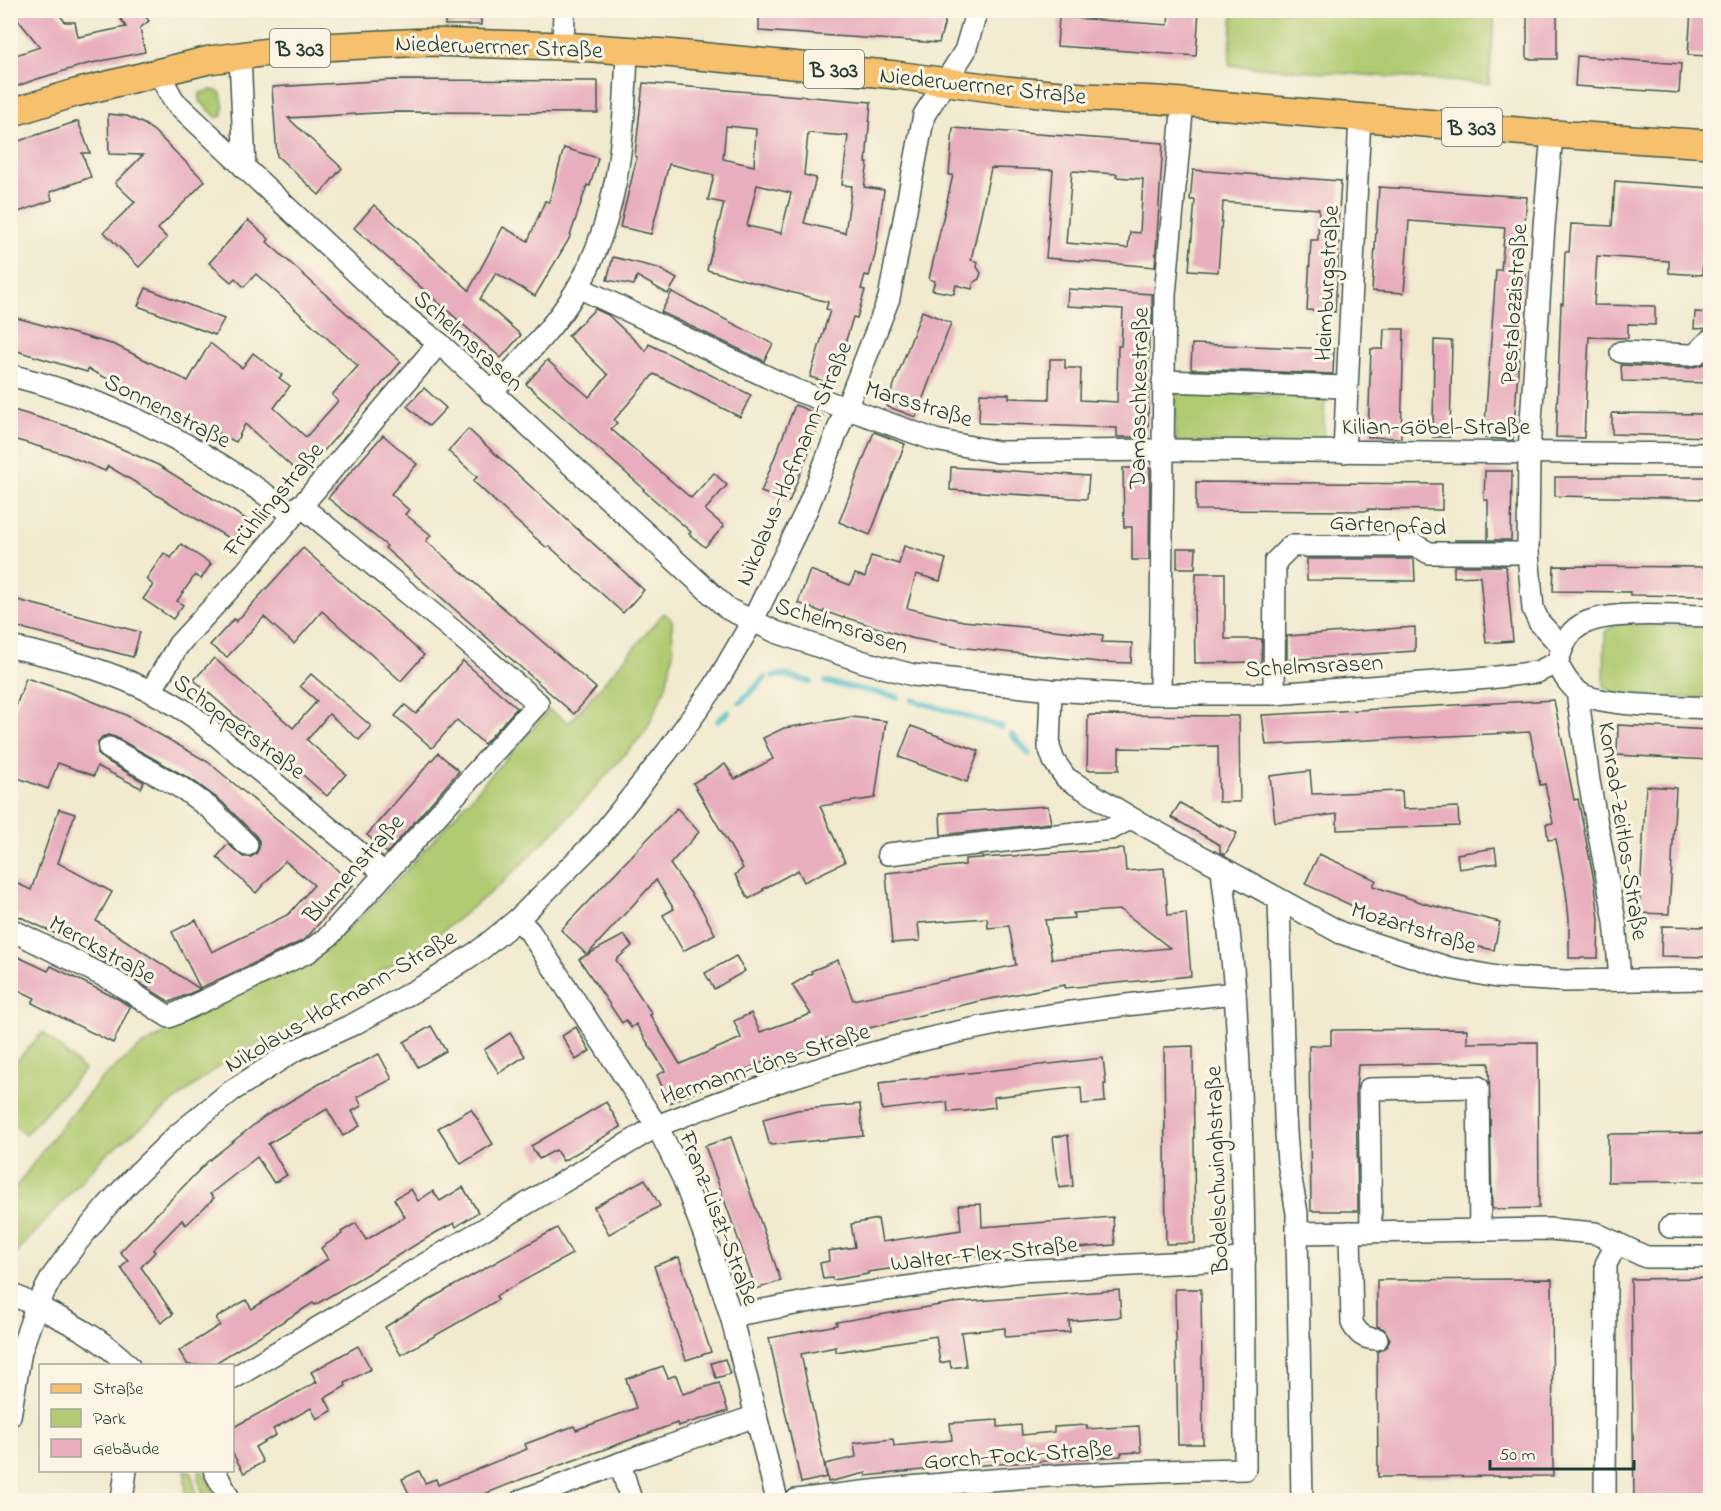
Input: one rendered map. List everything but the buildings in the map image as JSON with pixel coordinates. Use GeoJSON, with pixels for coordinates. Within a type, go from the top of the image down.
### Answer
{"type":"FeatureCollection","features":[{"type":"Feature","properties":{"kind":"main road","name":"Niederwerrner Straße"},"geometry":{"type":"LineString","coordinates":[[10,113],[75,93],[158,72],[240,55],[300,48],[427,42],[563,46],[722,57],[1084,97],[1183,102],[1552,134],[1710,144]]}},
{"type":"Feature","properties":{"kind":"street"},"geometry":{"type":"LineString","coordinates":[[563,46],[564,10]]}},
{"type":"Feature","properties":{"kind":"street","name":"Nikolaus-Hofmann-Straße"},"geometry":{"type":"LineString","coordinates":[[10,1416],[26,1330],[36,1307],[52,1277],[106,1206],[176,1136],[230,1092],[294,1051],[363,1019],[429,983],[480,950],[519,919],[591,847],[632,797],[714,687],[752,622],[807,508],[889,298],[924,115],[965,51],[977,10]]}},
{"type":"Feature","properties":{"kind":"street"},"geometry":{"type":"LineString","coordinates":[[491,393],[553,323],[578,287],[601,236],[618,172],[623,139],[627,50]]}},
{"type":"Feature","properties":{"kind":"street"},"geometry":{"type":"LineString","coordinates":[[240,55],[245,170]]}},
{"type":"Feature","properties":{"kind":"street","name":"Schelmsrasen"},"geometry":{"type":"LineString","coordinates":[[158,72],[174,101],[394,308],[439,343],[721,603],[752,622],[841,655],[913,675],[1051,690],[1160,694],[1274,694],[1489,678],[1537,672],[1560,655]]}},
{"type":"Feature","properties":{"kind":"street","name":"Damaschkestraße"},"geometry":{"type":"LineString","coordinates":[[1160,694],[1165,294],[1183,102]]}},
{"type":"Feature","properties":{"kind":"street","name":"Heimburgstraße"},"geometry":{"type":"LineString","coordinates":[[1344,452],[1360,117]]}},
{"type":"Feature","properties":{"kind":"street","name":"Pestalozzistraße"},"geometry":{"type":"LineString","coordinates":[[1552,134],[1529,451],[1528,553],[1533,609],[1560,655],[1565,678],[1577,691]]}},
{"type":"Feature","properties":{"kind":"street","name":"Marsstraße"},"geometry":{"type":"LineString","coordinates":[[578,287],[795,390],[935,440],[998,452],[1162,450]]}},
{"type":"Feature","properties":{"kind":"street"},"geometry":{"type":"LineString","coordinates":[[1621,352],[1690,355],[1696,354],[1710,340]]}},
{"type":"Feature","properties":{"kind":"street","name":"Frühlingstraße"},"geometry":{"type":"LineString","coordinates":[[151,691],[179,644],[248,569],[439,343]]}},
{"type":"Feature","properties":{"kind":"street","name":"Sonnenstraße"},"geometry":{"type":"LineString","coordinates":[[10,375],[81,395],[143,422],[205,455],[296,510],[455,632],[538,703]]}},
{"type":"Feature","properties":{"kind":"street"},"geometry":{"type":"LineString","coordinates":[[1163,381],[1346,387]]}},
{"type":"Feature","properties":{"kind":"street","name":"Kilian-Göbel-Straße"},"geometry":{"type":"LineString","coordinates":[[1162,450],[1710,454]]}},
{"type":"Feature","properties":{"kind":"street","name":"Gartenpfad"},"geometry":{"type":"LineString","coordinates":[[1274,694],[1275,562],[1291,546],[1418,546],[1429,553],[1528,553]]}},
{"type":"Feature","properties":{"kind":"street"},"geometry":{"type":"LineString","coordinates":[[1560,655],[1569,635],[1580,625],[1592,620],[1620,616],[1710,616]]}},
{"type":"Feature","properties":{"kind":"street","name":"Schopperstraße"},"geometry":{"type":"LineString","coordinates":[[10,647],[101,672],[169,699],[384,873]]}},
{"type":"Feature","properties":{"kind":"street","name":"Mozartstraße"},"geometry":{"type":"LineString","coordinates":[[1051,690],[1049,747],[1054,761],[1066,778],[1131,818],[1341,933],[1449,968],[1528,980],[1710,979]]}},
{"type":"Feature","properties":{"kind":"street"},"geometry":{"type":"LineString","coordinates":[[1577,691],[1597,699],[1710,708]]}},
{"type":"Feature","properties":{"kind":"street","name":"Konrad-Zeitlos-Straße"},"geometry":{"type":"LineString","coordinates":[[1577,691],[1589,781],[1615,921],[1620,979]]}},
{"type":"Feature","properties":{"kind":"street","name":"Blumenstraße"},"geometry":{"type":"LineString","coordinates":[[169,1017],[308,952],[341,924],[384,873],[538,703]]}},
{"type":"Feature","properties":{"kind":"street"},"geometry":{"type":"LineString","coordinates":[[109,748],[185,790],[212,810],[247,845]]}},
{"type":"Feature","properties":{"kind":"street"},"geometry":{"type":"LineString","coordinates":[[888,854],[1111,829],[1131,818]]}},
{"type":"Feature","properties":{"kind":"street","name":"Bodelschwinghstraße"},"geometry":{"type":"LineString","coordinates":[[1222,869],[1235,993],[1241,1122],[1245,1258],[1245,1469]]}},
{"type":"Feature","properties":{"kind":"street"},"geometry":{"type":"LineString","coordinates":[[1279,900],[1285,1117],[1288,1162],[1297,1213],[1302,1500]]}},
{"type":"Feature","properties":{"kind":"street","name":"Franz-Liszt-Straße"},"geometry":{"type":"LineString","coordinates":[[519,919],[530,932],[657,1126],[682,1178],[709,1247],[731,1316],[777,1500]]}},
{"type":"Feature","properties":{"kind":"street","name":"Merckstraße"},"geometry":{"type":"LineString","coordinates":[[10,929],[114,981],[169,1017]]}},
{"type":"Feature","properties":{"kind":"street","name":"Hermann-Löns-Straße"},"geometry":{"type":"LineString","coordinates":[[234,1378],[657,1126],[719,1101],[784,1079],[929,1039],[1030,1018],[1235,993]]}},
{"type":"Feature","properties":{"kind":"street"},"geometry":{"type":"LineString","coordinates":[[1377,1339],[1364,1337],[1356,1331],[1352,1323],[1361,1232],[1369,1089],[1478,1087],[1480,1230]]}},
{"type":"Feature","properties":{"kind":"street"},"geometry":{"type":"LineString","coordinates":[[1670,1227],[1710,1227]]}},
{"type":"Feature","properties":{"kind":"street"},"geometry":{"type":"LineString","coordinates":[[1297,1233],[1549,1229],[1595,1233],[1646,1257],[1710,1257]]}},
{"type":"Feature","properties":{"kind":"street"},"geometry":{"type":"LineString","coordinates":[[1605,1500],[1606,1264],[1617,1244]]}},
{"type":"Feature","properties":{"kind":"street","name":"Walter-Flex-Straße"},"geometry":{"type":"LineString","coordinates":[[731,1316],[822,1299],[1020,1271],[1245,1258]]}},
{"type":"Feature","properties":{"kind":"street"},"geometry":{"type":"LineString","coordinates":[[10,1293],[95,1337],[128,1364]]}},
{"type":"Feature","properties":{"kind":"street"},"geometry":{"type":"LineString","coordinates":[[527,1500],[620,1463],[756,1416]]}},
{"type":"Feature","properties":{"kind":"street"},"geometry":{"type":"LineString","coordinates":[[620,1463],[631,1500]]}},
{"type":"Feature","properties":{"kind":"street","name":"Gorch-Fock-Straße"},"geometry":{"type":"LineString","coordinates":[[796,1500],[855,1492],[960,1492],[1059,1474],[1245,1469]]}},
{"type":"Feature","properties":{"kind":"street"},"geometry":{"type":"LineString","coordinates":[[122,1500],[126,1472]]}},
{"type":"Feature","properties":{"kind":"street"},"geometry":{"type":"LineString","coordinates":[[215,1472],[230,1500]]}},
{"type":"Feature","properties":{"kind":"green space"},"geometry":{"type":"Polygon","coordinates":[[[1233,11],[1495,11],[1489,84],[1229,65],[1233,11]]]}},
{"type":"Feature","properties":{"kind":"green space"},"geometry":{"type":"Polygon","coordinates":[[[211,90],[220,92],[223,101],[222,116],[216,117],[200,101],[200,93],[211,90]]]}},
{"type":"Feature","properties":{"kind":"green space"},"geometry":{"type":"Polygon","coordinates":[[[1176,392],[1325,397],[1323,446],[1175,442],[1176,392]]]}},
{"type":"Feature","properties":{"kind":"green space"},"geometry":{"type":"Polygon","coordinates":[[[664,613],[672,620],[673,653],[666,686],[646,731],[563,823],[501,884],[438,935],[337,1001],[222,1064],[104,1156],[13,1257],[11,1256],[11,1194],[57,1131],[103,1077],[141,1046],[345,932],[402,875],[549,710],[569,723],[664,613]]]}},
{"type":"Feature","properties":{"kind":"green space"},"geometry":{"type":"Polygon","coordinates":[[[1616,624],[1710,626],[1710,699],[1616,694],[1604,686],[1605,632],[1616,624]]]}},
{"type":"Feature","properties":{"kind":"green space"},"geometry":{"type":"Polygon","coordinates":[[[43,1032],[84,1070],[25,1135],[11,1122],[11,1067],[43,1032]]]}},
{"type":"Feature","properties":{"kind":"green space"},"geometry":{"type":"Polygon","coordinates":[[[185,1472],[191,1472],[198,1500],[186,1500],[185,1472]]]}},
{"type":"Feature","properties":{"kind":"green space"},"geometry":{"type":"Polygon","coordinates":[[[199,1472],[203,1472],[220,1500],[205,1500],[198,1479],[199,1472]]]}},
{"type":"Feature","properties":{"kind":"waterway"},"geometry":{"type":"LineString","coordinates":[[773,676],[784,675],[810,682]]}},
{"type":"Feature","properties":{"kind":"waterway"},"geometry":{"type":"LineString","coordinates":[[740,702],[765,678]]}},
{"type":"Feature","properties":{"kind":"waterway"},"geometry":{"type":"LineString","coordinates":[[826,682],[897,697]]}},
{"type":"Feature","properties":{"kind":"waterway"},"geometry":{"type":"LineString","coordinates":[[913,700],[1002,727]]}},
{"type":"Feature","properties":{"kind":"waterway"},"geometry":{"type":"LineString","coordinates":[[718,721],[728,712]]}},
{"type":"Feature","properties":{"kind":"waterway"},"geometry":{"type":"LineString","coordinates":[[1012,735],[1029,754]]}}]}
